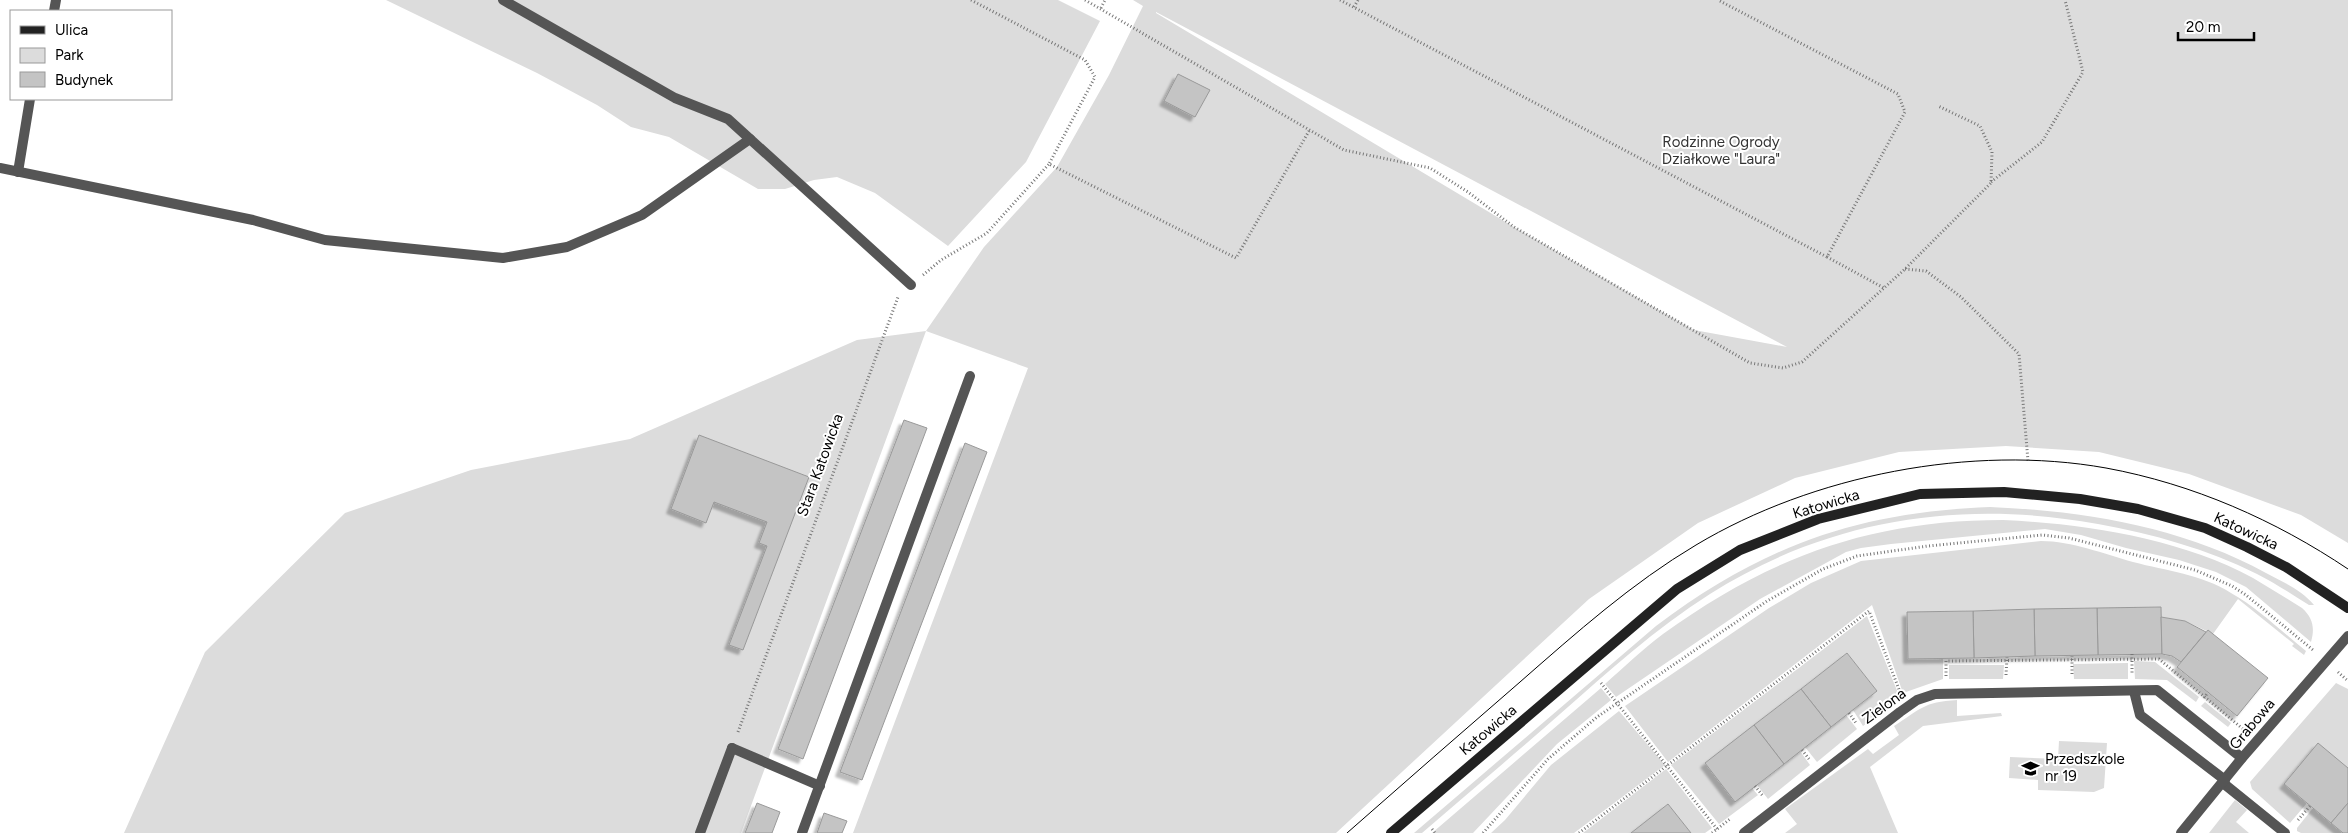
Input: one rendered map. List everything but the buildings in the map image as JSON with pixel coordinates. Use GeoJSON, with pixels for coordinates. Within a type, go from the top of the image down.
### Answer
{"type":"FeatureCollection","features":[{"type":"Feature","properties":{"kind":"main road","name":"Katowicka"},"geometry":{"type":"LineString","coordinates":[[1391,833],[1677,589],[1740,550],[1818,519],[1920,494],[2004,492],[2080,499],[2138,509],[2205,528],[2247,547],[2286,567],[2348,608]]}},
{"type":"Feature","properties":{"kind":"street"},"geometry":{"type":"LineString","coordinates":[[503,0],[675,98],[728,119],[911,286]]}},
{"type":"Feature","properties":{"kind":"street"},"geometry":{"type":"LineString","coordinates":[[18,172],[30,100]]}},
{"type":"Feature","properties":{"kind":"street"},"geometry":{"type":"LineString","coordinates":[[0,168],[253,220],[325,240],[503,258],[567,247],[642,215],[750,139]]}},
{"type":"Feature","properties":{"kind":"street"},"geometry":{"type":"LineString","coordinates":[[802,833],[970,376]]}},
{"type":"Feature","properties":{"kind":"street","name":"Grabowa"},"geometry":{"type":"LineString","coordinates":[[2181,833],[2325,660],[2348,636]]}},
{"type":"Feature","properties":{"kind":"street","name":"Zielona"},"geometry":{"type":"LineString","coordinates":[[1744,833],[1917,700],[1935,694],[2157,690],[2242,758]]}},
{"type":"Feature","properties":{"kind":"street"},"geometry":{"type":"LineString","coordinates":[[2134,691],[2140,715],[2224,781],[2285,833]]}},
{"type":"Feature","properties":{"kind":"street"},"geometry":{"type":"LineString","coordinates":[[700,833],[732,748],[820,786]]}},
{"type":"Feature","properties":{"kind":"path","name":"Stara Katowicka"},"geometry":{"type":"LineString","coordinates":[[732,748],[899,295],[941,260],[986,233],[1049,164],[1095,77],[1085,60],[971,0]]}},
{"type":"Feature","properties":{"kind":"path"},"geometry":{"type":"LineString","coordinates":[[1085,0],[1308,131],[1344,150],[1430,168],[1468,192],[1514,227],[1750,363],[1783,368],[1802,362],[1905,269],[1991,182],[2042,142],[2083,72],[2066,0]]}},
{"type":"Feature","properties":{"kind":"path"},"geometry":{"type":"LineString","coordinates":[[1101,8],[1105,0]]}},
{"type":"Feature","properties":{"kind":"path"},"geometry":{"type":"LineString","coordinates":[[1340,0],[1884,288]]}},
{"type":"Feature","properties":{"kind":"path"},"geometry":{"type":"LineString","coordinates":[[1354,7],[1358,0]]}},
{"type":"Feature","properties":{"kind":"path"},"geometry":{"type":"LineString","coordinates":[[1718,0],[1898,94],[1905,112],[1827,257]]}},
{"type":"Feature","properties":{"kind":"path"},"geometry":{"type":"LineString","coordinates":[[1938,106],[1980,126],[1992,152],[1991,182]]}},
{"type":"Feature","properties":{"kind":"path"},"geometry":{"type":"LineString","coordinates":[[1049,164],[1236,258],[1308,131]]}},
{"type":"Feature","properties":{"kind":"path"},"geometry":{"type":"LineString","coordinates":[[1905,269],[1926,271],[1961,297],[2019,354],[2028,461]]}},
{"type":"Feature","properties":{"kind":"path"},"geometry":{"type":"LineString","coordinates":[[1483,833],[1555,753],[1617,703],[1767,601],[1836,563],[1881,551],[2042,535],[2069,538],[2202,572],[2246,595],[2325,660]]}},
{"type":"Feature","properties":{"kind":"path"},"geometry":{"type":"LineString","coordinates":[[1579,833],[1869,611],[1902,697]]}},
{"type":"Feature","properties":{"kind":"path"},"geometry":{"type":"LineString","coordinates":[[2132,654],[2132,678]]}},
{"type":"Feature","properties":{"kind":"path"},"geometry":{"type":"LineString","coordinates":[[2006,657],[2006,678]]}},
{"type":"Feature","properties":{"kind":"path"},"geometry":{"type":"LineString","coordinates":[[1601,683],[1717,829]]}},
{"type":"Feature","properties":{"kind":"path"},"geometry":{"type":"LineString","coordinates":[[2205,697],[2208,692]]}},
{"type":"Feature","properties":{"kind":"path"},"geometry":{"type":"LineString","coordinates":[[1802,750],[1814,766]]}},
{"type":"Feature","properties":{"kind":"path"},"geometry":{"type":"LineString","coordinates":[[1755,786],[1766,800],[1760,801]]}},
{"type":"Feature","properties":{"kind":"path"},"geometry":{"type":"LineString","coordinates":[[2298,821],[2310,806]]}},
{"type":"Feature","properties":{"kind":"path"},"geometry":{"type":"LineString","coordinates":[[1712,833],[1732,818]]}},
{"type":"Feature","properties":{"kind":"path"},"geometry":{"type":"LineString","coordinates":[[1432,829],[1435,833]]}},
{"type":"Feature","properties":{"kind":"green space"},"geometry":{"type":"Polygon","coordinates":[[[386,0],[1058,0],[1100,21],[1026,162],[948,246],[875,193],[837,177],[814,180],[785,189],[758,189],[669,137],[631,127],[597,105],[537,73],[386,0]]]}},
{"type":"Feature","properties":{"kind":"green space","name":"Rodzinne Ogrody Działkowe \"Laura\""},"geometry":{"type":"Polygon","coordinates":[[[1133,0],[2348,0],[2348,543],[2301,515],[2189,474],[2099,452],[2006,446],[1899,452],[1795,478],[1698,523],[1589,599],[1336,833],[853,833],[1028,368],[926,331],[984,247],[1057,167],[1109,75],[1143,6],[1133,0]],[[1156,12],[1514,227],[1694,330],[1787,347],[1156,12]]]}},
{"type":"Feature","properties":{"kind":"green space"},"geometry":{"type":"Polygon","coordinates":[[[926,331],[741,833],[124,833],[205,652],[345,513],[471,470],[630,439],[857,340],[926,331]]]}},
{"type":"Feature","properties":{"kind":"green space"},"geometry":{"type":"Polygon","coordinates":[[[1990,507],[2026,509],[2097,518],[2167,533],[2234,557],[2292,587],[2314,605],[2309,605],[2264,577],[2219,557],[2159,538],[2098,524],[2047,517],[1997,514],[1947,515],[1897,521],[1849,532],[1801,548],[1755,568],[1690,607],[1596,682],[1422,833],[1414,833],[1656,626],[1695,598],[1734,574],[1813,538],[1854,526],[1897,516],[1942,510],[1990,507]]]}},
{"type":"Feature","properties":{"kind":"green space"},"geometry":{"type":"Polygon","coordinates":[[[2003,520],[2066,525],[2131,536],[2163,543],[2224,564],[2253,578],[2302,608],[2309,616],[2312,624],[2311,642],[2246,587],[2216,572],[2179,560],[2081,535],[2045,529],[1891,544],[1846,552],[1760,599],[1616,697],[1605,684],[1663,634],[1742,584],[1782,564],[1823,548],[1865,536],[1909,527],[1955,522],[2003,520]]]}},
{"type":"Feature","properties":{"kind":"green space"},"geometry":{"type":"Polygon","coordinates":[[[2041,541],[2064,543],[2208,581],[2251,606],[2306,651],[2304,655],[2292,646],[2294,644],[2238,599],[2213,634],[2185,621],[2161,617],[2161,607],[1908,612],[1943,658],[1943,679],[1903,693],[1872,605],[1668,762],[1625,706],[1769,608],[1811,583],[1861,561],[2041,541]]]}},
{"type":"Feature","properties":{"kind":"green space"},"geometry":{"type":"Polygon","coordinates":[[[1867,616],[1900,698],[1863,726],[1853,710],[1877,691],[1847,653],[1705,763],[1735,801],[1752,788],[1758,795],[1719,824],[1671,765],[1867,616]]]}},
{"type":"Feature","properties":{"kind":"green space"},"geometry":{"type":"Polygon","coordinates":[[[2134,661],[2155,662],[2199,697],[2196,702],[2167,680],[2135,679],[2134,661]]]}},
{"type":"Feature","properties":{"kind":"green space"},"geometry":{"type":"Polygon","coordinates":[[[2128,663],[2128,679],[2074,679],[2073,664],[2128,663]]]}},
{"type":"Feature","properties":{"kind":"green space"},"geometry":{"type":"Polygon","coordinates":[[[1949,665],[2004,665],[2003,679],[1949,679],[1949,665]]]}},
{"type":"Feature","properties":{"kind":"green space"},"geometry":{"type":"Polygon","coordinates":[[[2336,683],[2348,689],[2348,768],[2284,784],[2307,803],[2290,823],[2252,789],[2250,782],[2336,683]]]}},
{"type":"Feature","properties":{"kind":"green space"},"geometry":{"type":"Polygon","coordinates":[[[1601,688],[1611,700],[1557,744],[1473,833],[1432,833],[1601,688]]]}},
{"type":"Feature","properties":{"kind":"green space"},"geometry":{"type":"Polygon","coordinates":[[[1957,700],[1957,716],[2001,713],[2002,716],[1923,726],[1870,767],[1898,833],[1785,833],[1797,824],[1785,809],[1868,749],[1873,754],[1899,735],[1894,726],[1923,707],[1957,700]]]}},
{"type":"Feature","properties":{"kind":"green space"},"geometry":{"type":"Polygon","coordinates":[[[2205,702],[2231,723],[2228,727],[2201,706],[2205,702]]]}},
{"type":"Feature","properties":{"kind":"green space"},"geometry":{"type":"Polygon","coordinates":[[[1619,711],[1665,765],[1574,833],[1491,833],[1505,820],[1551,765],[1619,711]]]}},
{"type":"Feature","properties":{"kind":"green space"},"geometry":{"type":"Polygon","coordinates":[[[1846,715],[1857,729],[1817,762],[1805,747],[1846,715]]]}},
{"type":"Feature","properties":{"kind":"green space"},"geometry":{"type":"Polygon","coordinates":[[[2059,741],[2107,743],[2104,788],[2094,792],[2038,790],[2038,780],[2009,778],[2010,757],[2058,759],[2059,741]]]}},
{"type":"Feature","properties":{"kind":"green space"},"geometry":{"type":"Polygon","coordinates":[[[1800,751],[1810,765],[1768,799],[1757,785],[1800,751]]]}},
{"type":"Feature","properties":{"kind":"green space"},"geometry":{"type":"Polygon","coordinates":[[[1666,769],[1712,828],[1705,833],[1691,833],[1668,804],[1631,833],[1583,833],[1666,769]]]}},
{"type":"Feature","properties":{"kind":"green space"},"geometry":{"type":"Polygon","coordinates":[[[2235,800],[2247,810],[2236,822],[2249,833],[2209,833],[2235,800]]]}},
{"type":"Feature","properties":{"kind":"green space"},"geometry":{"type":"Polygon","coordinates":[[[2313,808],[2343,833],[2301,833],[2297,831],[2297,828],[2313,808]]]}},
{"type":"Feature","properties":{"kind":"tram line"},"geometry":{"type":"LineString","coordinates":[[1347,833],[1562,645],[1649,576],[1696,545],[1742,521],[1791,500],[1842,484],[1895,471],[1948,463],[2002,460],[2055,462],[2106,468],[2170,484],[2232,506],[2292,535],[2348,569]]}},
{"type":"Feature","properties":{"kind":"place","name":"Przedszkole nr 19"},"geometry":{"type":"Point","coordinates":[2031,768]}}]}
